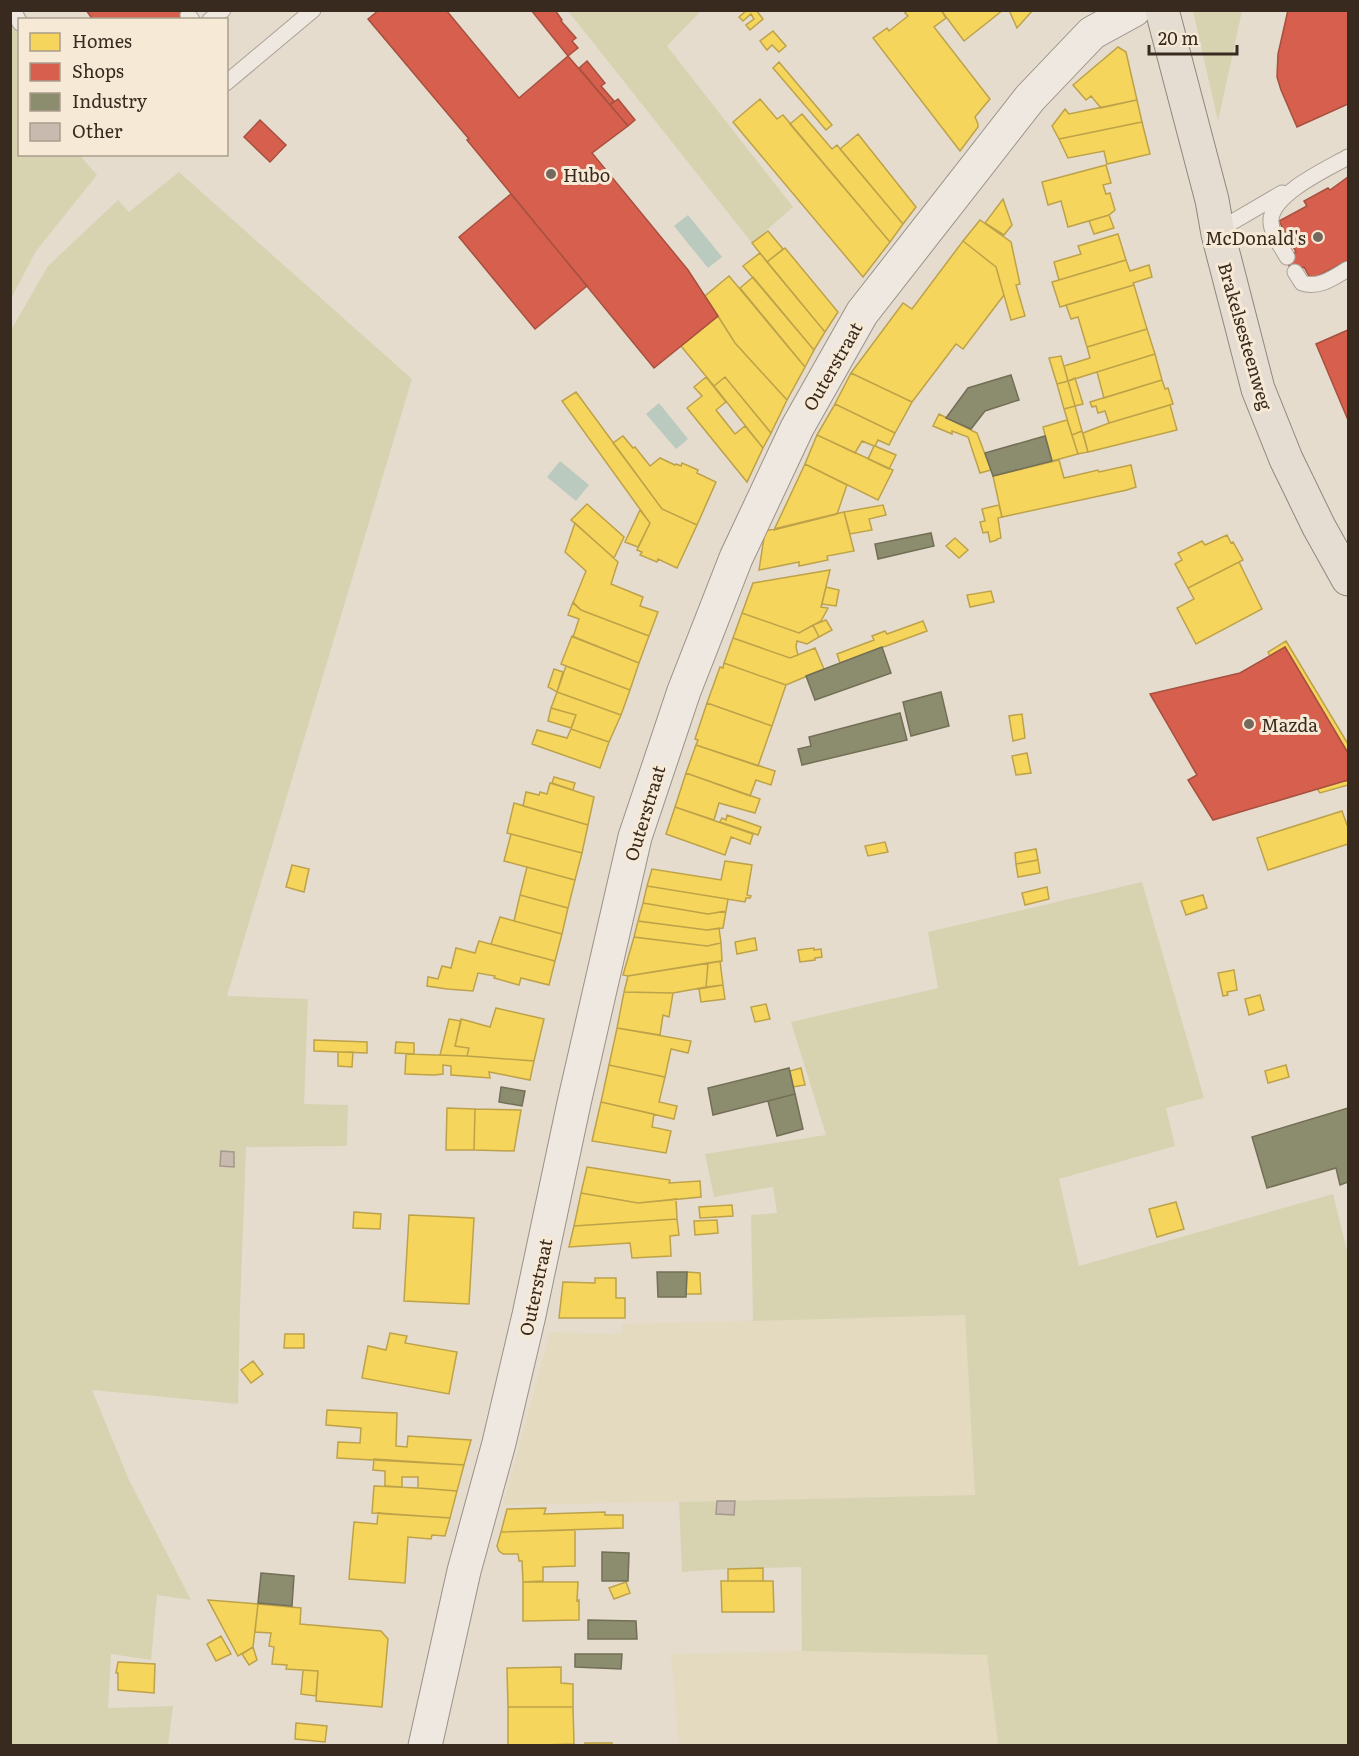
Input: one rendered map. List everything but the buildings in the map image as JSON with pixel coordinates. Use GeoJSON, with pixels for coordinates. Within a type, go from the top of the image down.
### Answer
{"type":"FeatureCollection","features":[{"type":"Feature","properties":{"kind":"main road","name":"Brakelsesteenweg"},"geometry":{"type":"LineString","coordinates":[[1162,10],[1212,200],[1217,231],[1258,389],[1286,459],[1319,527],[1348,579]]}},
{"type":"Feature","properties":{"kind":"street","name":"Outerstraat"},"geometry":{"type":"LineString","coordinates":[[425,1746],[464,1571],[529,1315],[634,837],[684,691],[736,558],[797,428],[862,313],[1030,98],[1092,33],[1134,10]]}},
{"type":"Feature","properties":{"kind":"lane"},"geometry":{"type":"LineString","coordinates":[[228,81],[313,10]]}},
{"type":"Feature","properties":{"kind":"lane"},"geometry":{"type":"LineString","coordinates":[[1217,231],[1276,195],[1293,189],[1348,157]]}},
{"type":"Feature","properties":{"kind":"lane"},"geometry":{"type":"LineString","coordinates":[[1287,257],[1276,237],[1271,221],[1274,207],[1293,189]]}},
{"type":"Feature","properties":{"kind":"lane"},"geometry":{"type":"LineString","coordinates":[[1295,272],[1302,284],[1310,286],[1325,282],[1348,269]]}},
{"type":"Feature","properties":{"kind":"shaded area"},"geometry":{"type":"Polygon","coordinates":[[[22,10],[28,18],[18,18],[18,156],[83,156],[97,175],[36,251],[11,299],[10,11],[22,10]]]}},
{"type":"Feature","properties":{"kind":"shaded area"},"geometry":{"type":"Polygon","coordinates":[[[568,11],[701,11],[667,46],[793,207],[752,243],[568,11]]]}},
{"type":"Feature","properties":{"kind":"shaded area"},"geometry":{"type":"Polygon","coordinates":[[[1193,11],[1242,11],[1218,121],[1193,11]]]}},
{"type":"Feature","properties":{"kind":"shaded area"},"geometry":{"type":"Polygon","coordinates":[[[179,172],[412,379],[227,996],[308,999],[304,1104],[348,1105],[347,1146],[246,1147],[238,1404],[92,1390],[129,1480],[191,1600],[157,1595],[151,1660],[111,1654],[108,1708],[173,1706],[168,1745],[11,1746],[11,330],[48,266],[118,200],[129,212],[179,172]]]}},
{"type":"Feature","properties":{"kind":"shaded area"},"geometry":{"type":"Polygon","coordinates":[[[688,215],[722,257],[708,268],[674,226],[688,215]]]}},
{"type":"Feature","properties":{"kind":"shaded area"},"geometry":{"type":"Polygon","coordinates":[[[659,403],[688,439],[676,449],[646,414],[659,403]]]}},
{"type":"Feature","properties":{"kind":"shaded area"},"geometry":{"type":"Polygon","coordinates":[[[560,461],[589,485],[576,501],[547,477],[560,461]]]}},
{"type":"Feature","properties":{"kind":"shaded area"},"geometry":{"type":"Polygon","coordinates":[[[1142,882],[1204,1098],[1166,1108],[1175,1146],[1059,1179],[1079,1266],[1333,1194],[1348,1255],[1348,1745],[998,1745],[987,1655],[802,1651],[801,1567],[682,1572],[679,1502],[975,1495],[965,1315],[753,1321],[751,1215],[777,1213],[773,1187],[714,1197],[705,1154],[826,1135],[791,1022],[938,988],[928,932],[1142,882]]]}},
{"type":"Feature","properties":{"kind":"shaded area"},"geometry":{"type":"Polygon","coordinates":[[[965,1315],[975,1496],[503,1505],[550,1332],[621,1334],[622,1324],[965,1315]]]}},
{"type":"Feature","properties":{"kind":"shaded area"},"geometry":{"type":"Polygon","coordinates":[[[802,1651],[987,1655],[998,1745],[679,1745],[671,1654],[802,1651]]]}},
{"type":"Feature","properties":{"kind":"place","name":"Hubo"},"geometry":{"type":"Point","coordinates":[551,174]}},
{"type":"Feature","properties":{"kind":"place","name":"McDonald's"},"geometry":{"type":"Point","coordinates":[1318,237]}},
{"type":"Feature","properties":{"kind":"place","name":"Mazda"},"geometry":{"type":"Point","coordinates":[1249,724]}}]}
